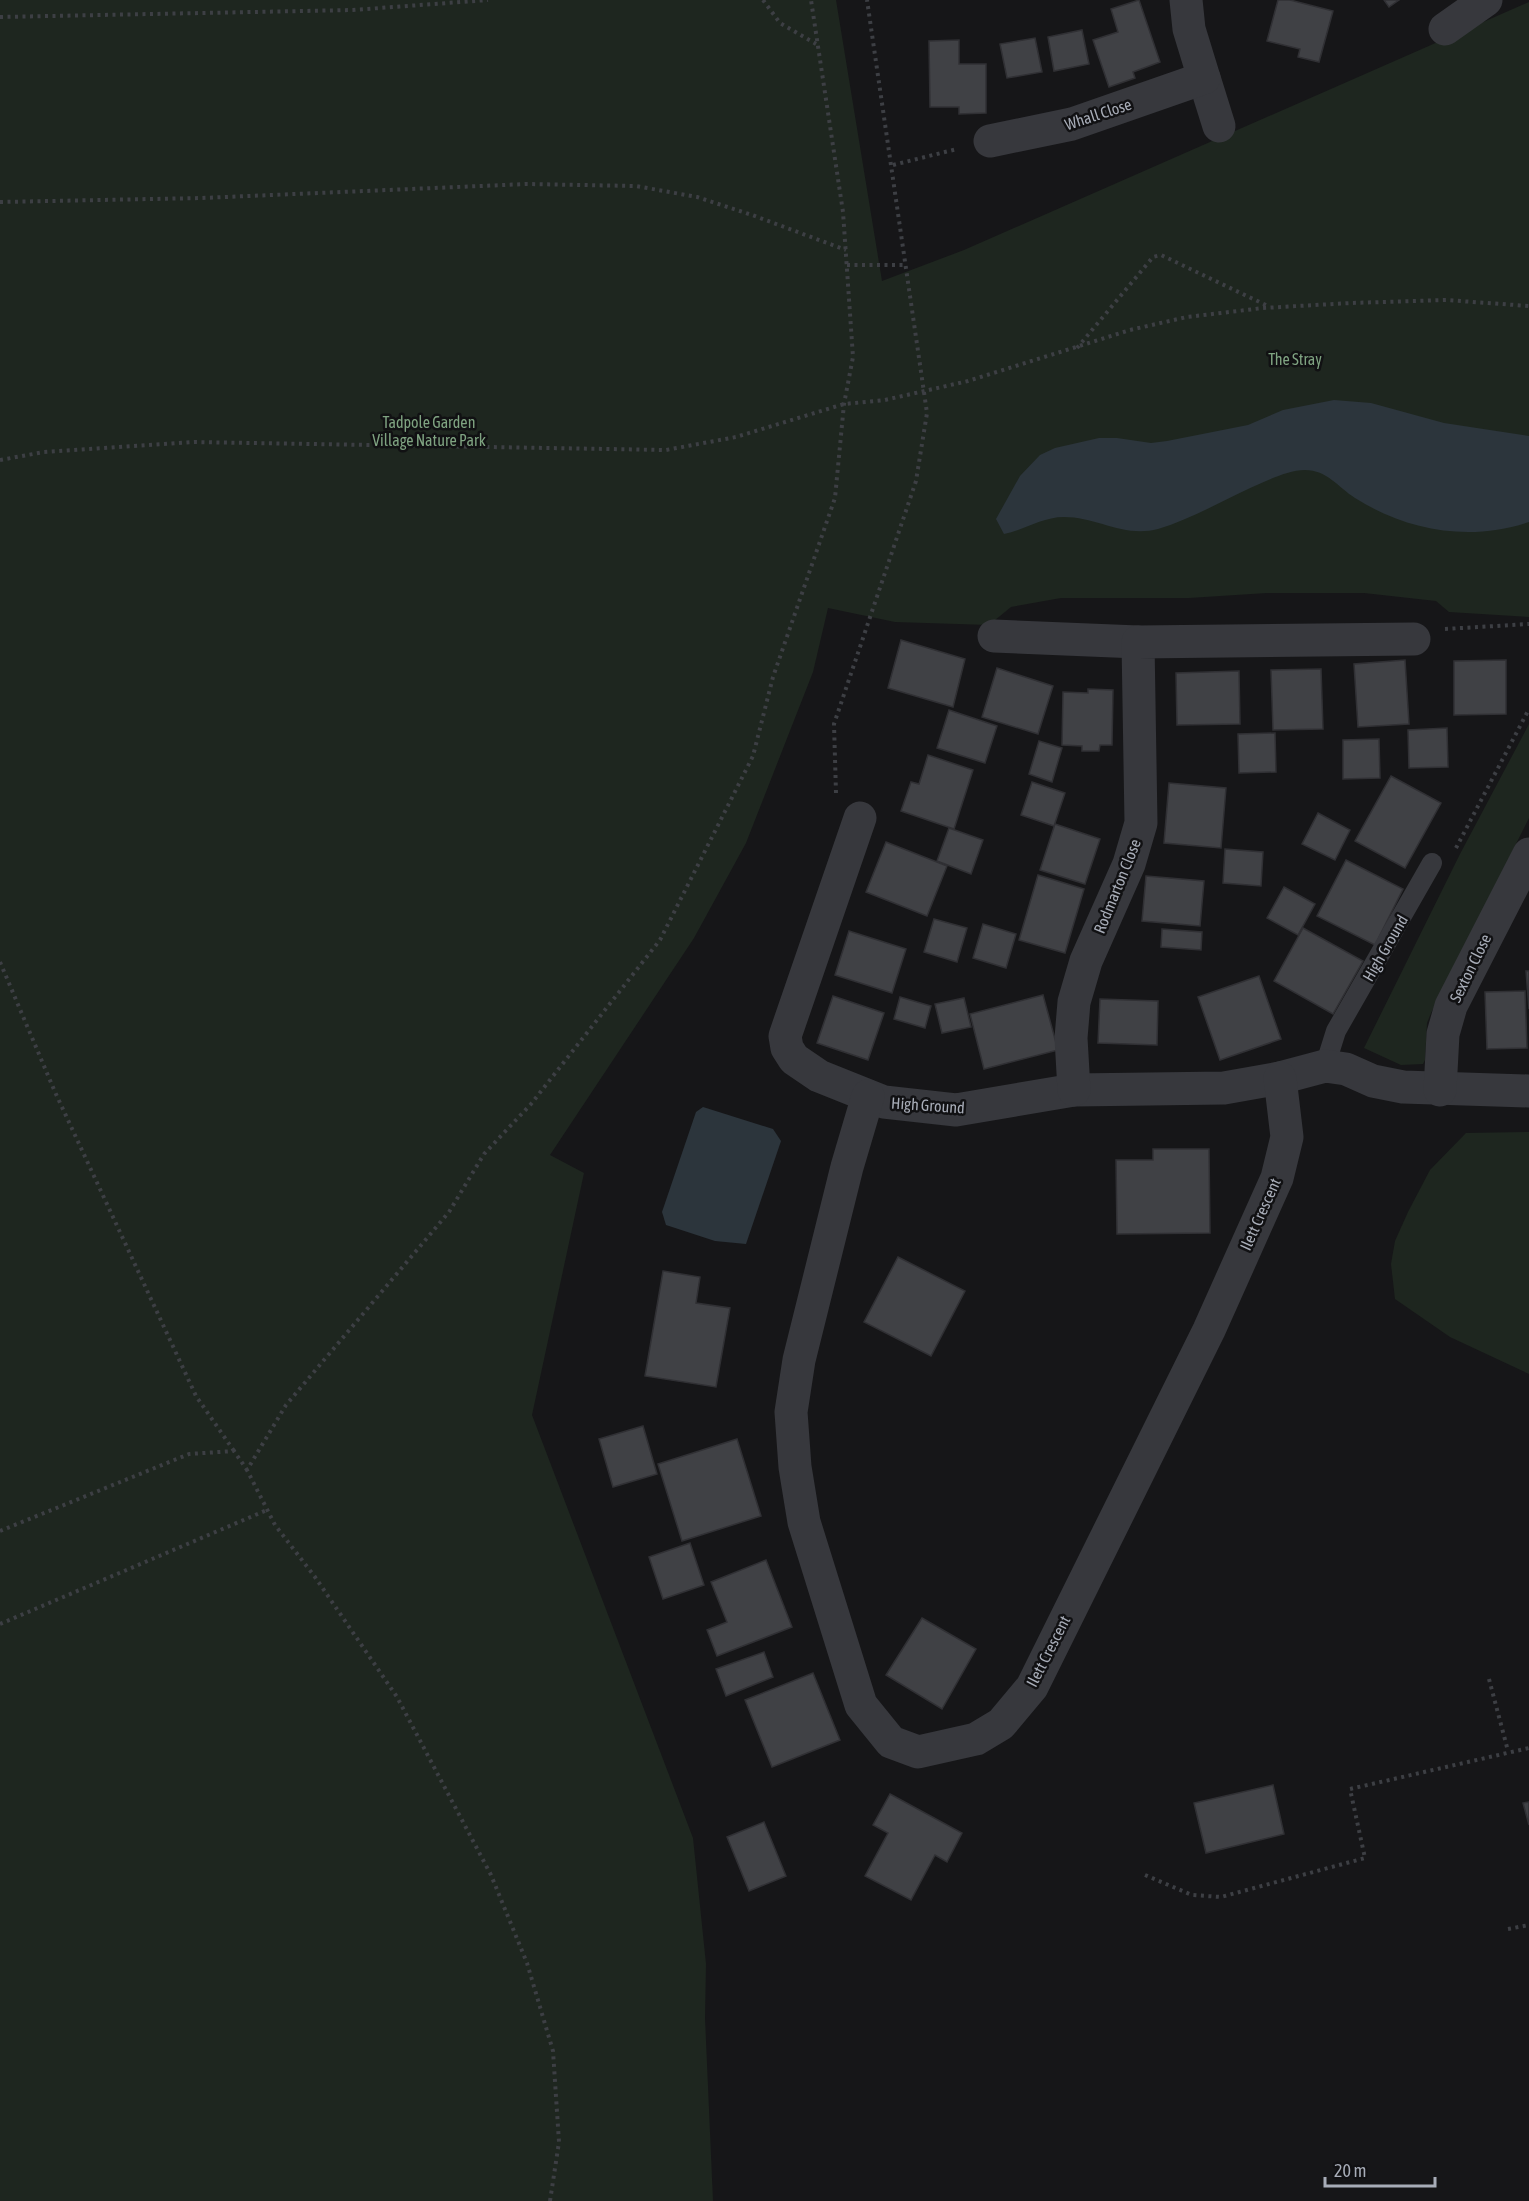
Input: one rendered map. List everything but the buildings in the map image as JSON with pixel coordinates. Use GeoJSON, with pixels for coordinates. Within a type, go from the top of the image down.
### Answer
{"type":"FeatureCollection","features":[{"type":"Feature","properties":{"kind":"street"},"geometry":{"type":"LineString","coordinates":[[1186,0],[1189,29],[1219,126]]}},
{"type":"Feature","properties":{"kind":"street"},"geometry":{"type":"LineString","coordinates":[[1445,29],[1486,0]]}},
{"type":"Feature","properties":{"kind":"street","name":"Whall Close"},"geometry":{"type":"LineString","coordinates":[[990,141],[1072,124],[1204,78]]}},
{"type":"Feature","properties":{"kind":"street"},"geometry":{"type":"LineString","coordinates":[[994,636],[1138,642],[1414,639]]}},
{"type":"Feature","properties":{"kind":"street","name":"Rodmarton Close"},"geometry":{"type":"LineString","coordinates":[[1074,1090],[1071,1038],[1074,1002],[1086,961],[1137,844],[1141,823],[1138,642]]}},
{"type":"Feature","properties":{"kind":"street","name":"High Ground"},"geometry":{"type":"LineString","coordinates":[[860,818],[785,1036],[787,1048],[802,1067],[868,1096],[908,1106],[956,1110],[1074,1090],[1207,1090],[1280,1078],[1325,1066],[1346,1069],[1387,1085],[1440,1090],[1529,1091]]}},
{"type":"Feature","properties":{"kind":"street","name":"Sexton Close"},"geometry":{"type":"LineString","coordinates":[[1440,1090],[1443,1034],[1451,1006],[1529,854]]}},
{"type":"Feature","properties":{"kind":"street","name":"Ilett Crescent"},"geometry":{"type":"LineString","coordinates":[[868,1096],[847,1167],[799,1360],[791,1412],[795,1467],[804,1522],[861,1705],[891,1742],[918,1752],[976,1738],[1001,1724],[1032,1687],[1209,1330],[1277,1178],[1287,1137],[1280,1078]]}},
{"type":"Feature","properties":{"kind":"lane","name":"High Ground"},"geometry":{"type":"LineString","coordinates":[[1325,1066],[1336,1031],[1432,863]]}},
{"type":"Feature","properties":{"kind":"path"},"geometry":{"type":"LineString","coordinates":[[0,17],[352,10],[488,0]]}},
{"type":"Feature","properties":{"kind":"path"},"geometry":{"type":"LineString","coordinates":[[763,0],[780,23],[817,45]]}},
{"type":"Feature","properties":{"kind":"path"},"geometry":{"type":"LineString","coordinates":[[248,1470],[286,1405],[449,1212],[484,1154],[531,1104],[660,940],[712,842],[753,756],[773,677],[835,498],[844,404],[853,357],[843,212],[811,0]]}},
{"type":"Feature","properties":{"kind":"path"},"geometry":{"type":"LineString","coordinates":[[836,794],[834,724],[916,481],[927,413],[908,265],[874,58],[867,0]]}},
{"type":"Feature","properties":{"kind":"path"},"geometry":{"type":"LineString","coordinates":[[893,165],[990,141]]}},
{"type":"Feature","properties":{"kind":"path"},"geometry":{"type":"LineString","coordinates":[[0,202],[202,198],[527,184],[636,186],[697,197],[752,214],[846,250]]}},
{"type":"Feature","properties":{"kind":"path"},"geometry":{"type":"LineString","coordinates":[[1076,349],[1153,257],[1161,255],[1270,307]]}},
{"type":"Feature","properties":{"kind":"path"},"geometry":{"type":"LineString","coordinates":[[847,265],[908,265]]}},
{"type":"Feature","properties":{"kind":"path"},"geometry":{"type":"LineString","coordinates":[[0,460],[44,452],[194,442],[666,450],[736,438],[844,404],[925,392],[1076,349],[1130,330],[1187,316],[1270,307],[1446,300],[1529,306]]}},
{"type":"Feature","properties":{"kind":"path"},"geometry":{"type":"LineString","coordinates":[[1414,639],[1414,630],[1529,624]]}},
{"type":"Feature","properties":{"kind":"path"},"geometry":{"type":"LineString","coordinates":[[0,962],[54,1092],[196,1396],[248,1470],[275,1525],[315,1577],[397,1697],[491,1875],[527,1963],[553,2051],[559,2142],[550,2201]]}},
{"type":"Feature","properties":{"kind":"path"},"geometry":{"type":"LineString","coordinates":[[0,1531],[189,1454],[234,1451]]}},
{"type":"Feature","properties":{"kind":"path"},"geometry":{"type":"LineString","coordinates":[[0,1624],[267,1510]]}},
{"type":"Feature","properties":{"kind":"path"},"geometry":{"type":"LineString","coordinates":[[1489,1678],[1508,1751]]}},
{"type":"Feature","properties":{"kind":"path"},"geometry":{"type":"LineString","coordinates":[[1145,1875],[1192,1895],[1221,1898],[1365,1858],[1350,1789],[1529,1748]]}},
{"type":"Feature","properties":{"kind":"path"},"geometry":{"type":"LineString","coordinates":[[1509,1929],[1529,1925]]}},
{"type":"Feature","properties":{"kind":"green space","name":"Tadpole Garden Village Nature Park"},"geometry":{"type":"Polygon","coordinates":[[[0,0],[836,0],[882,281],[964,250],[1529,2],[1529,617],[1449,612],[1436,601],[1364,593],[1267,593],[1189,598],[1061,598],[1011,607],[989,625],[895,622],[828,608],[813,672],[746,843],[694,938],[550,1155],[584,1173],[532,1415],[693,1838],[706,1964],[705,2018],[713,2201],[0,2201],[0,0]]]}},
{"type":"Feature","properties":{"kind":"green space"},"geometry":{"type":"Polygon","coordinates":[[[1529,724],[1529,818],[1431,1013],[1427,1023],[1423,1064],[1401,1065],[1364,1048],[1460,854],[1529,724]]]}},
{"type":"Feature","properties":{"kind":"green space"},"geometry":{"type":"Polygon","coordinates":[[[1529,1132],[1529,1374],[1450,1337],[1395,1299],[1391,1264],[1395,1241],[1430,1170],[1466,1133],[1529,1132]]]}},
{"type":"Feature","properties":{"kind":"shaded area"},"geometry":{"type":"Polygon","coordinates":[[[1334,400],[1371,403],[1444,423],[1529,436],[1529,522],[1507,528],[1462,532],[1417,525],[1375,509],[1355,498],[1326,476],[1305,470],[1275,477],[1185,519],[1146,531],[1122,529],[1088,520],[1064,517],[1048,519],[1004,534],[996,519],[1020,476],[1040,455],[1055,448],[1099,438],[1151,443],[1167,441],[1248,425],[1283,410],[1334,400]]]}},
{"type":"Feature","properties":{"kind":"shaded area"},"geometry":{"type":"Polygon","coordinates":[[[703,1107],[773,1129],[781,1141],[746,1244],[715,1241],[666,1225],[662,1212],[696,1112],[703,1107]]]}},
{"type":"Feature","properties":{"kind":"park label","name":"The Stray"},"geometry":{"type":"Point","coordinates":[1295,359]}}]}
